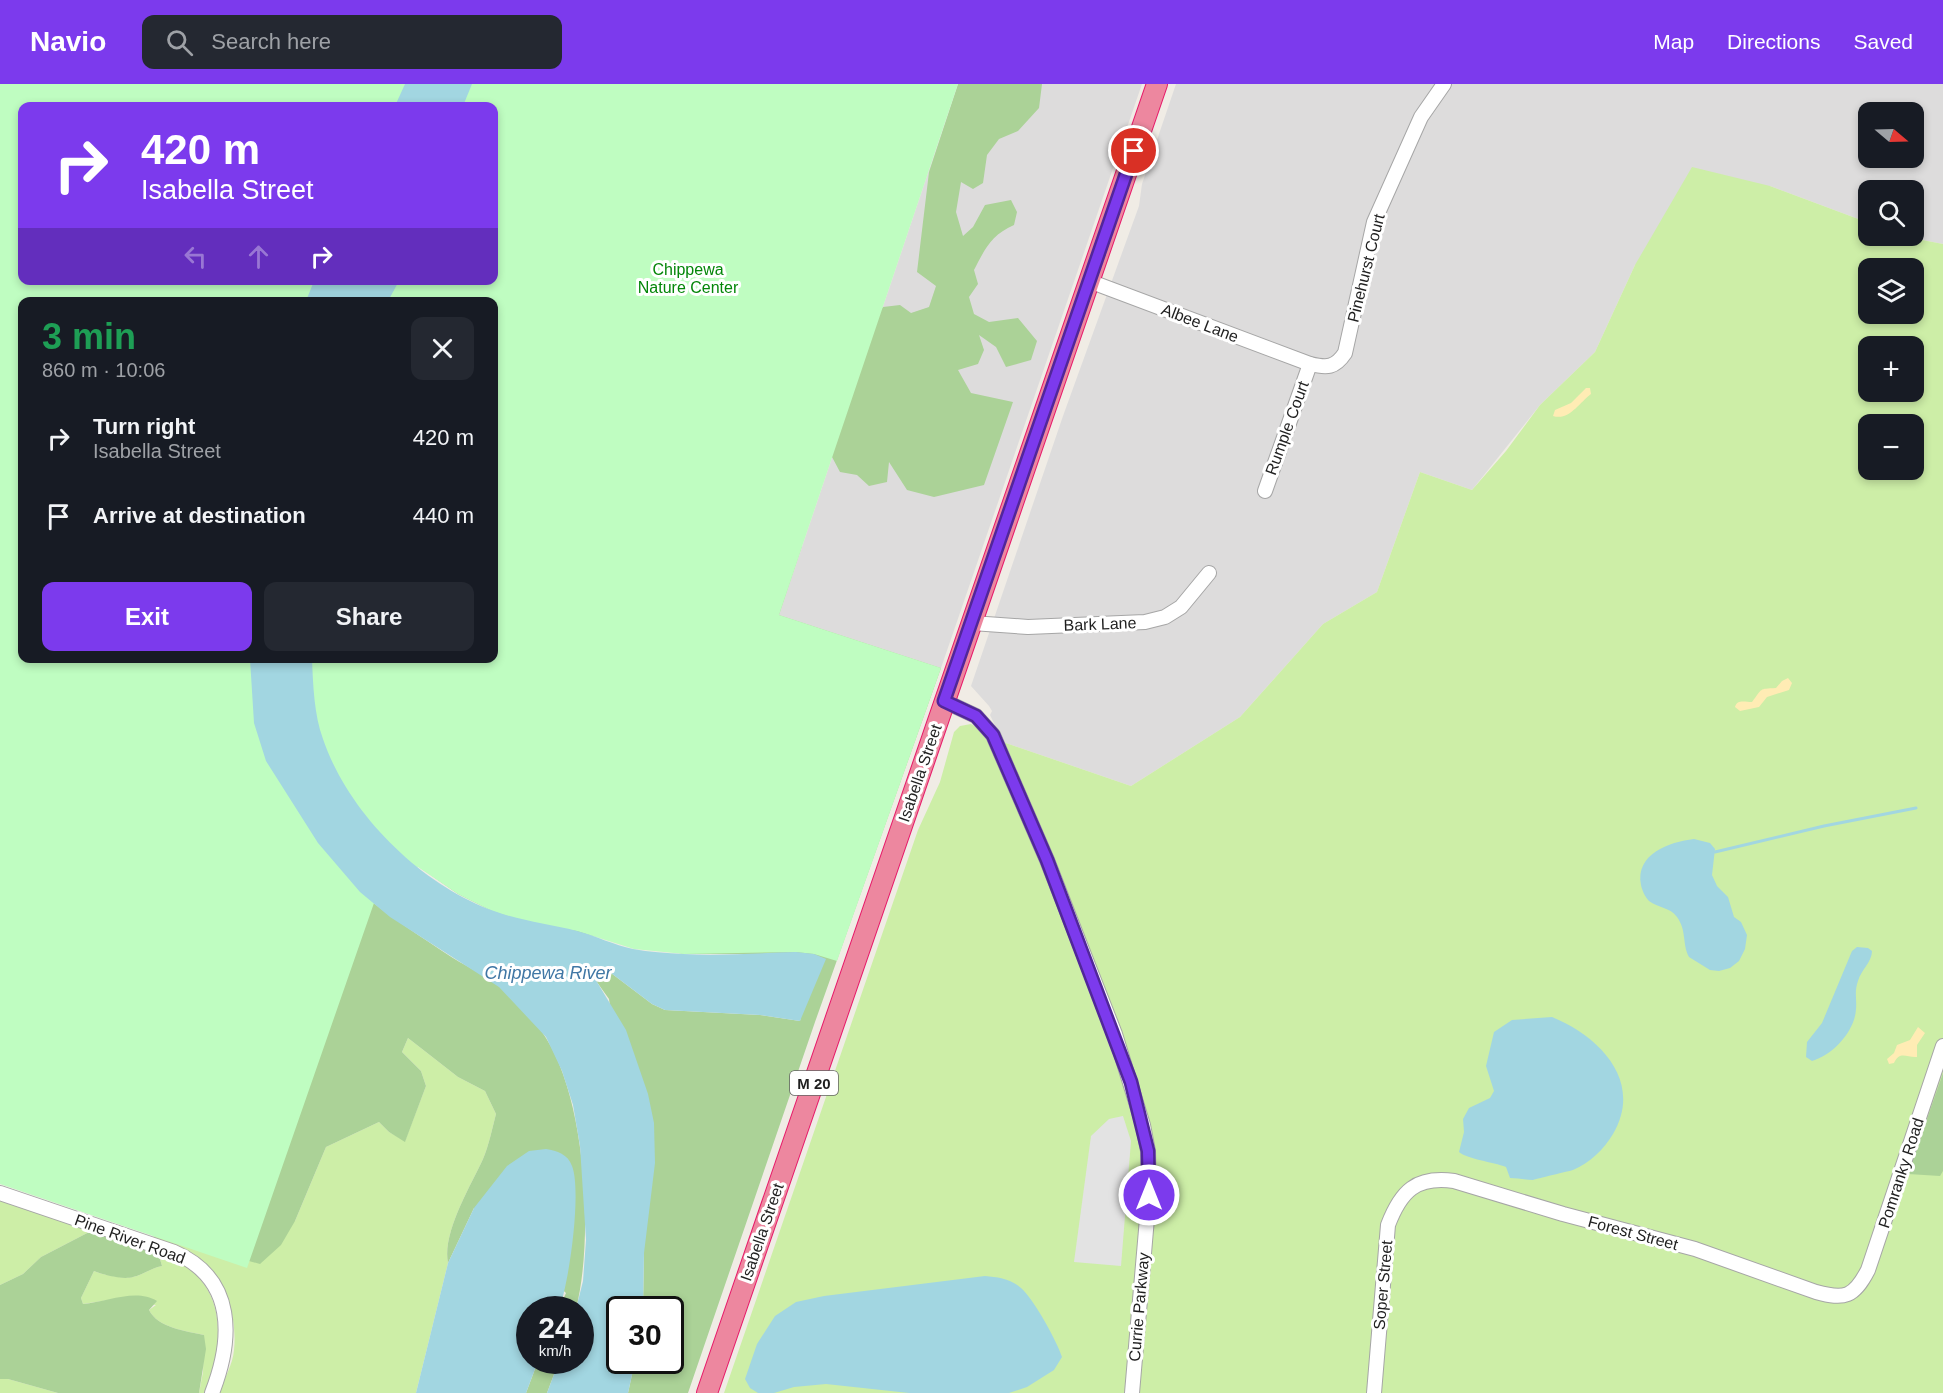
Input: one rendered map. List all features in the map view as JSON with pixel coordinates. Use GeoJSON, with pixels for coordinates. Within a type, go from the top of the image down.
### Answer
{"type":"FeatureCollection","features":[{"type":"Feature","properties":{"kind":"highway","name":"Isabella Street"},"geometry":{"type":"LineString","coordinates":[[707,1393],[1157,84]]}},
{"type":"Feature","properties":{"kind":"street","name":"Pinehurst Court"},"geometry":{"type":"LineString","coordinates":[[1310,364],[1326,368],[1338,363],[1345,353],[1374,222],[1421,117],[1444,84]]}},
{"type":"Feature","properties":{"kind":"street","name":"Albee Lane"},"geometry":{"type":"LineString","coordinates":[[1089,281],[1310,364]]}},
{"type":"Feature","properties":{"kind":"street","name":"Rumple Court"},"geometry":{"type":"LineString","coordinates":[[1264,491],[1310,364]]}},
{"type":"Feature","properties":{"kind":"street","name":"Bark Lane"},"geometry":{"type":"LineString","coordinates":[[972,623],[1028,627],[1145,622],[1165,617],[1181,607],[1209,573]]}},
{"type":"Feature","properties":{"kind":"street","name":"Currie Parkway"},"geometry":{"type":"LineString","coordinates":[[944,701],[976,716],[993,735],[1047,860],[1115,1034],[1143,1125],[1148,1151],[1149,1195],[1132,1393]]}},
{"type":"Feature","properties":{"kind":"street","name":"Pomranky Road"},"geometry":{"type":"LineString","coordinates":[[1851,1295],[1860,1285],[1868,1270],[1943,1046]]}},
{"type":"Feature","properties":{"kind":"street","name":"Forest Street"},"geometry":{"type":"LineString","coordinates":[[1413,1186],[1437,1179],[1454,1181],[1563,1215],[1695,1249],[1833,1297],[1851,1295]]}},
{"type":"Feature","properties":{"kind":"street","name":"Soper Street"},"geometry":{"type":"LineString","coordinates":[[1374,1393],[1388,1225],[1396,1204],[1413,1186]]}},
{"type":"Feature","properties":{"kind":"street","name":"Pine River Road"},"geometry":{"type":"LineString","coordinates":[[0,1192],[174,1252],[185,1257],[204,1272],[219,1295],[225,1311],[227,1330],[226,1350],[212,1393]]}},
{"type":"Feature","properties":{"kind":"shaded area"},"geometry":{"type":"Polygon","coordinates":[[[958,84],[1142,84],[941,668],[779,615],[958,84]]]}},
{"type":"Feature","properties":{"kind":"shaded area"},"geometry":{"type":"Polygon","coordinates":[[[1176,84],[1943,84],[1943,244],[1924,240],[1924,180],[1858,180],[1858,219],[1770,186],[1635,265],[1595,352],[1540,405],[1472,490],[1420,472],[1377,592],[1323,624],[1240,717],[1131,786],[1003,742],[990,715],[992,711],[971,686],[1063,416],[1139,206],[1142,184],[1176,84]]]}},
{"type":"Feature","properties":{"kind":"shaded area"},"geometry":{"type":"Polygon","coordinates":[[[1123,1116],[1131,1141],[1121,1266],[1074,1262],[1091,1136],[1109,1119],[1123,1116]]]}},
{"type":"Feature","properties":{"kind":"green space","name":"Chippewa Nature Center"},"geometry":{"type":"Polygon","coordinates":[[[0,84],[958,84],[779,615],[941,668],[837,961],[814,954],[796,952],[684,954],[634,949],[577,931],[529,923],[492,911],[458,894],[418,867],[374,903],[247,1268],[0,1184],[0,84]]]}},
{"type":"Feature","properties":{"kind":"green space"},"geometry":{"type":"Polygon","coordinates":[[[958,84],[1042,84],[1039,108],[1018,131],[999,139],[987,155],[983,183],[973,189],[961,182],[956,212],[963,236],[973,227],[985,205],[1011,200],[1017,212],[1014,225],[1000,233],[985,249],[974,270],[978,284],[969,297],[974,314],[989,322],[1018,318],[1037,341],[1031,360],[1006,367],[996,347],[979,335],[984,350],[978,364],[958,370],[971,393],[1013,402],[984,485],[934,497],[907,490],[889,462],[887,482],[869,486],[857,475],[840,472],[832,457],[825,434],[862,327],[883,307],[900,305],[911,313],[929,307],[936,286],[917,272],[929,172],[958,84]]]}},
{"type":"Feature","properties":{"kind":"green space"},"geometry":{"type":"Polygon","coordinates":[[[1692,167],[1770,186],[1858,219],[1858,246],[1924,246],[1924,240],[1943,244],[1943,1393],[724,1393],[918,830],[940,782],[954,732],[960,726],[971,724],[1003,742],[1131,786],[1240,717],[1323,624],[1377,592],[1420,472],[1472,490],[1506,451],[1540,405],[1595,352],[1635,265],[1692,167]]]}},
{"type":"Feature","properties":{"kind":"green space"},"geometry":{"type":"Polygon","coordinates":[[[734,541],[802,546],[779,615],[941,668],[815,1022],[688,1393],[628,1393],[632,1374],[684,1374],[684,1296],[643,1296],[644,1253],[609,999],[594,978],[601,970],[607,970],[652,1004],[665,1010],[760,1015],[800,1021],[814,954],[684,954],[529,923],[492,911],[458,894],[399,853],[387,724],[734,541]]]}},
{"type":"Feature","properties":{"kind":"green space"},"geometry":{"type":"Polygon","coordinates":[[[0,858],[360,892],[417,934],[500,987],[518,1004],[546,1038],[560,1065],[570,1097],[583,1170],[585,1246],[579,1296],[565,1296],[566,1293],[474,1208],[448,1263],[447,1251],[453,1224],[485,1154],[496,1114],[485,1091],[458,1077],[408,1038],[402,1052],[421,1071],[426,1086],[405,1142],[389,1132],[379,1122],[326,1147],[295,1221],[281,1245],[260,1264],[231,1256],[0,858]]]}},
{"type":"Feature","properties":{"kind":"green space"},"geometry":{"type":"Polygon","coordinates":[[[408,1038],[458,1077],[485,1091],[496,1114],[485,1154],[453,1224],[447,1251],[448,1263],[416,1393],[219,1393],[230,1366],[235,1340],[233,1317],[222,1285],[203,1263],[153,1237],[170,1228],[295,1221],[326,1147],[379,1122],[389,1132],[405,1141],[426,1086],[421,1071],[402,1052],[408,1038]]]}},
{"type":"Feature","properties":{"kind":"green space"},"geometry":{"type":"Polygon","coordinates":[[[1943,1073],[1943,1171],[1940,1176],[1908,1174],[1943,1073]]]}},
{"type":"Feature","properties":{"kind":"green space"},"geometry":{"type":"Polygon","coordinates":[[[0,1198],[93,1230],[41,1257],[23,1274],[0,1285],[0,1198]]]}},
{"type":"Feature","properties":{"kind":"green space"},"geometry":{"type":"Polygon","coordinates":[[[93,1230],[158,1252],[162,1266],[129,1278],[114,1277],[94,1271],[81,1298],[83,1304],[121,1297],[149,1297],[157,1301],[149,1310],[159,1321],[173,1328],[204,1335],[206,1349],[199,1393],[58,1393],[8,1379],[0,1379],[0,1285],[23,1274],[41,1257],[93,1230]]]}},
{"type":"Feature","properties":{"kind":"green space"},"geometry":{"type":"Polygon","coordinates":[[[158,1252],[191,1270],[203,1283],[216,1312],[217,1345],[205,1393],[199,1393],[203,1372],[204,1335],[173,1328],[159,1321],[149,1310],[156,1305],[115,1299],[83,1304],[81,1298],[94,1271],[119,1277],[137,1276],[162,1266],[158,1252]]]}},
{"type":"Feature","properties":{"kind":"green space"},"geometry":{"type":"Polygon","coordinates":[[[533,1374],[554,1374],[547,1393],[526,1393],[533,1374]]]}},
{"type":"Feature","properties":{"kind":"green space"},"geometry":{"type":"Polygon","coordinates":[[[0,1379],[8,1379],[58,1393],[0,1393],[0,1379]]]}},
{"type":"Feature","properties":{"kind":"sand"},"geometry":{"type":"Polygon","coordinates":[[[1586,388],[1590,388],[1591,394],[1574,410],[1564,416],[1553,416],[1555,410],[1571,403],[1586,388]]]}},
{"type":"Feature","properties":{"kind":"sand"},"geometry":{"type":"Polygon","coordinates":[[[1788,678],[1792,683],[1789,690],[1767,697],[1759,707],[1740,711],[1735,707],[1739,702],[1752,702],[1761,690],[1776,688],[1788,678]]]}},
{"type":"Feature","properties":{"kind":"sand"},"geometry":{"type":"Polygon","coordinates":[[[1918,1027],[1925,1033],[1917,1045],[1917,1057],[1901,1056],[1894,1063],[1889,1064],[1887,1059],[1894,1053],[1897,1045],[1910,1040],[1918,1027]]]}},
{"type":"Feature","properties":{"kind":"water"},"geometry":{"type":"Polygon","coordinates":[[[405,84],[472,84],[465,102],[397,102],[405,84]]]}},
{"type":"Feature","properties":{"kind":"water"},"geometry":{"type":"Polygon","coordinates":[[[312,285],[397,285],[390,297],[308,297],[312,285]]]}},
{"type":"Feature","properties":{"kind":"water","name":"Chippewa River"},"geometry":{"type":"Polygon","coordinates":[[[250,663],[312,663],[314,699],[320,730],[335,767],[350,793],[391,843],[414,865],[440,884],[494,911],[577,931],[639,950],[697,955],[796,952],[814,954],[826,959],[800,1021],[760,1015],[665,1010],[652,1004],[607,970],[601,970],[594,977],[626,1030],[648,1094],[654,1123],[655,1163],[644,1253],[643,1296],[606,1296],[606,1374],[632,1374],[628,1393],[547,1393],[554,1374],[594,1374],[594,1296],[579,1296],[583,1281],[586,1240],[580,1146],[573,1105],[562,1071],[546,1037],[499,987],[390,917],[360,892],[318,843],[266,761],[254,723],[250,663]]]}},
{"type":"Feature","properties":{"kind":"water"},"geometry":{"type":"Polygon","coordinates":[[[1694,839],[1710,843],[1715,849],[1712,875],[1717,886],[1728,897],[1734,917],[1741,922],[1747,935],[1745,949],[1739,961],[1730,968],[1719,971],[1710,970],[1689,957],[1682,927],[1677,917],[1671,911],[1649,901],[1641,885],[1643,865],[1649,858],[1674,843],[1694,839]]]}},
{"type":"Feature","properties":{"kind":"water"},"geometry":{"type":"Polygon","coordinates":[[[1857,947],[1868,948],[1872,951],[1859,977],[1852,1026],[1835,1048],[1812,1061],[1806,1057],[1807,1042],[1822,1023],[1852,951],[1857,947]]]}},
{"type":"Feature","properties":{"kind":"water"},"geometry":{"type":"Polygon","coordinates":[[[1552,1017],[1586,1036],[1612,1063],[1620,1079],[1623,1096],[1621,1115],[1613,1134],[1605,1145],[1596,1155],[1579,1167],[1533,1180],[1510,1178],[1506,1167],[1468,1157],[1459,1152],[1464,1132],[1463,1119],[1469,1108],[1490,1098],[1494,1091],[1486,1066],[1494,1032],[1512,1020],[1552,1017]]]}},
{"type":"Feature","properties":{"kind":"water"},"geometry":{"type":"Polygon","coordinates":[[[546,1149],[565,1156],[572,1166],[576,1195],[573,1238],[563,1296],[516,1296],[516,1374],[533,1374],[526,1393],[416,1393],[448,1263],[474,1208],[507,1166],[529,1151],[546,1149]]]}},
{"type":"Feature","properties":{"kind":"water"},"geometry":{"type":"Polygon","coordinates":[[[985,1276],[1009,1281],[1026,1293],[1044,1320],[1062,1357],[1054,1370],[1027,1387],[1009,1393],[909,1393],[826,1384],[794,1387],[774,1393],[758,1393],[750,1388],[745,1379],[757,1344],[775,1316],[796,1302],[824,1296],[985,1276]]]}},
{"type":"Feature","properties":{"kind":"waterway"},"geometry":{"type":"LineString","coordinates":[[1715,852],[1824,826],[1916,808]]}},
{"type":"Feature","properties":{"kind":"route"},"geometry":{"type":"LineString","coordinates":[[1134,151],[944,701],[976,716],[993,735],[1047,860],[1115,1034],[1131,1082],[1148,1151],[1149,1195]]}}]}
